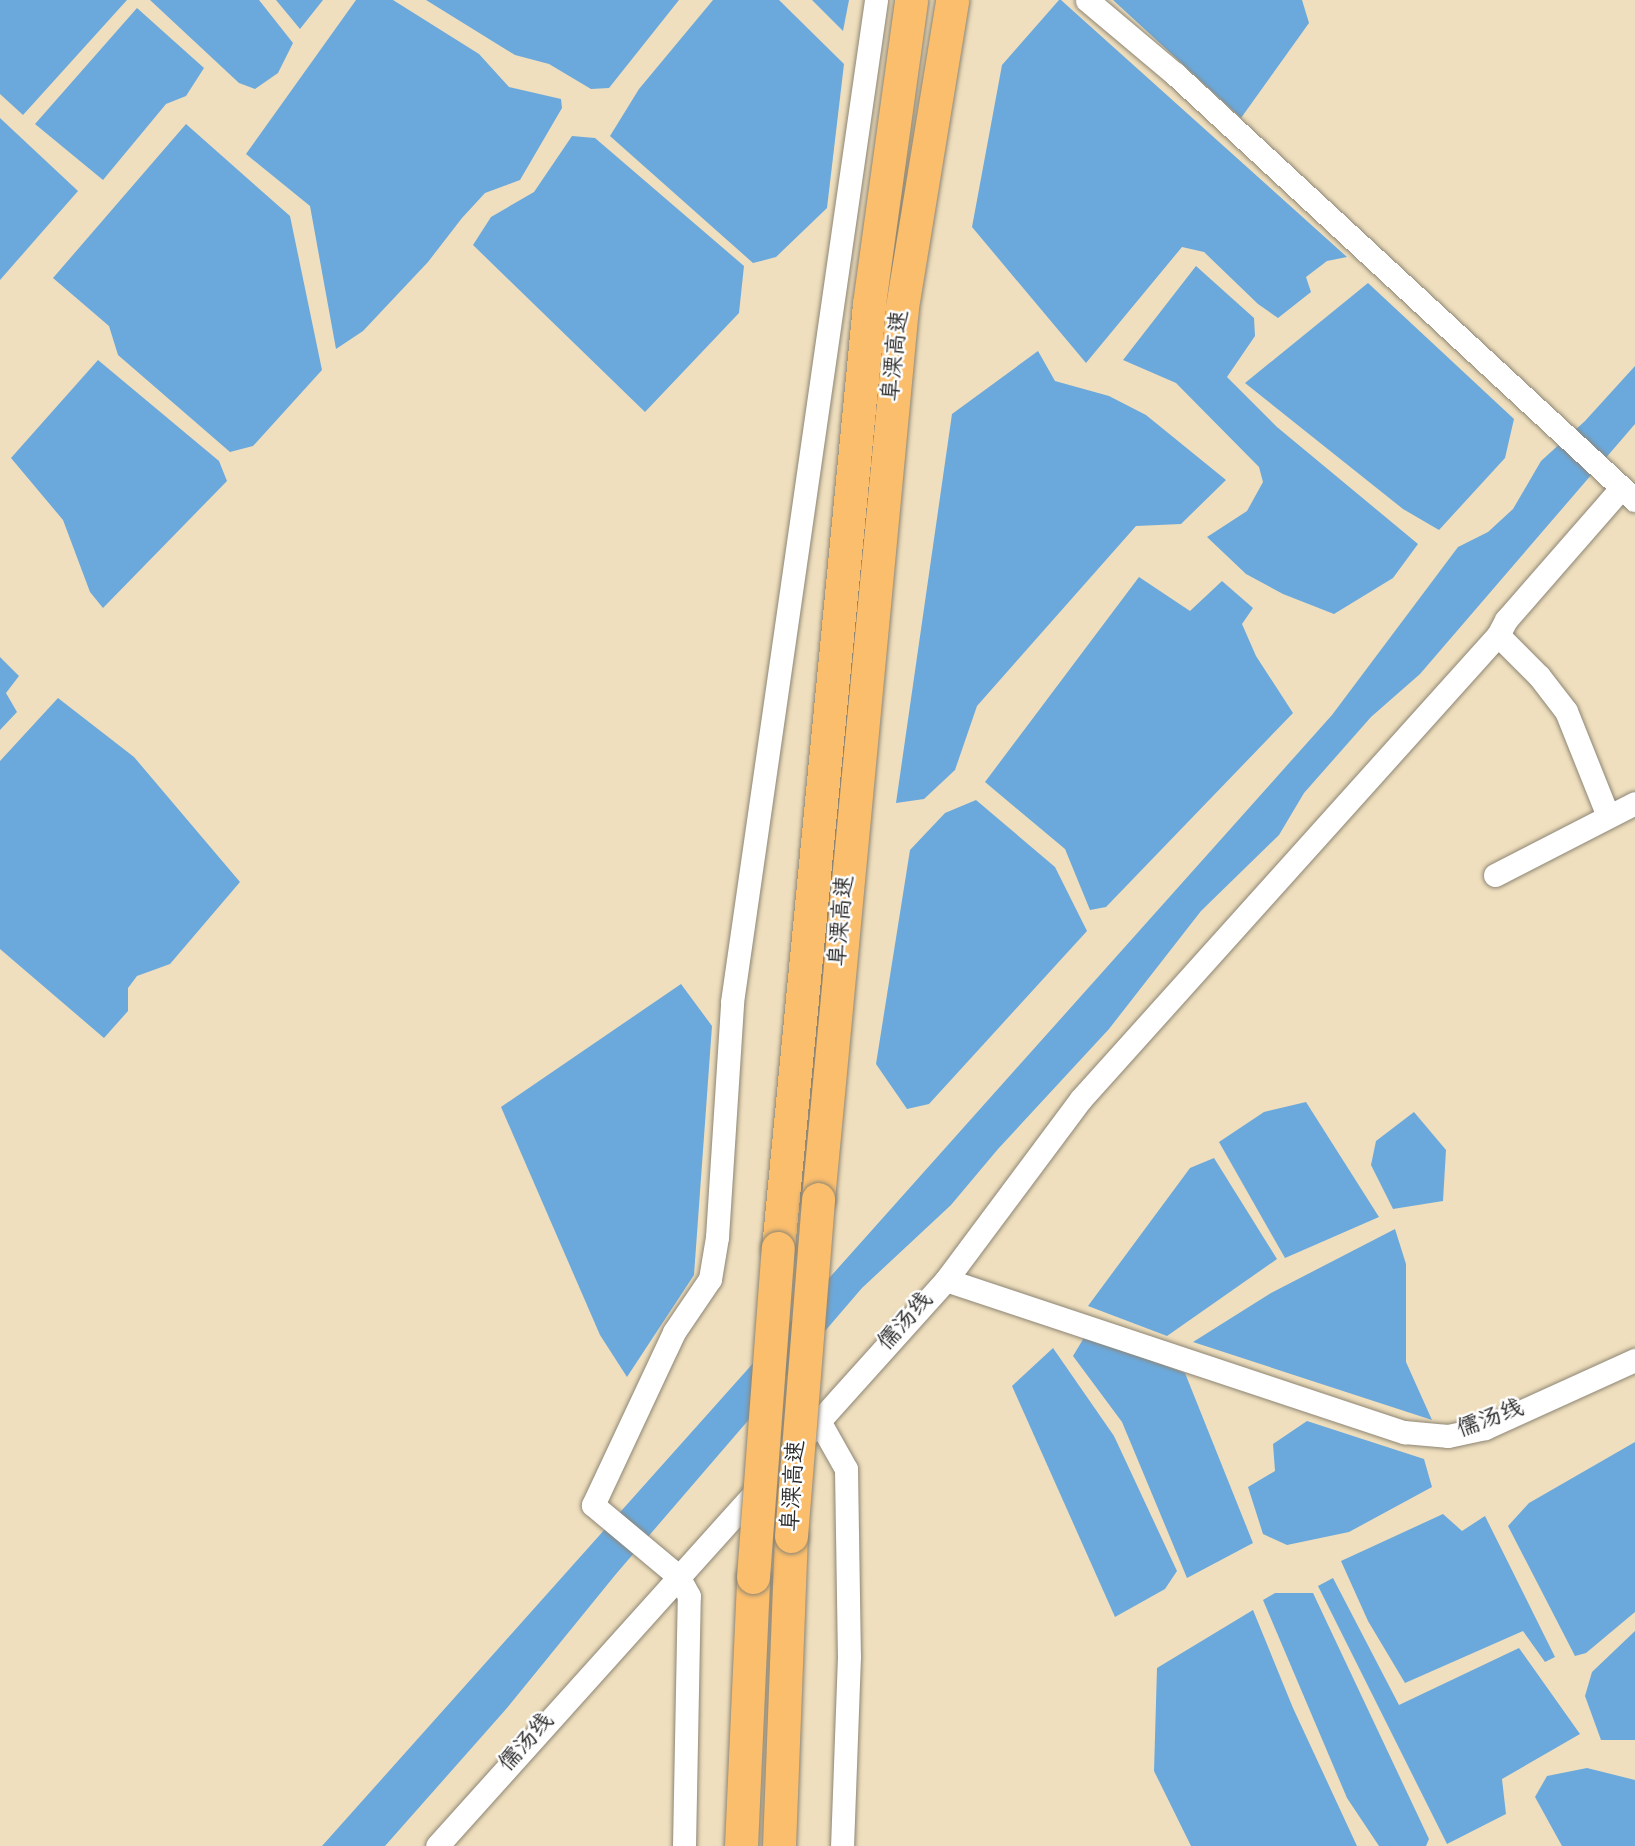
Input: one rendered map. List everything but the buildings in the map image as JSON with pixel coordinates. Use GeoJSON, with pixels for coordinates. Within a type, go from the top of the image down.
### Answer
{"type":"FeatureCollection","features":[{"type":"Feature","properties":{"kind":"highway","name":"阜溧高速"},"geometry":{"type":"LineString","coordinates":[[741,1846],[754,1577],[778,1248],[869,304],[911,0]]}},
{"type":"Feature","properties":{"kind":"highway","name":"阜溧高速"},"geometry":{"type":"LineString","coordinates":[[779,1846],[792,1536],[818,1199],[902,307],[953,0]]}},
{"type":"Feature","properties":{"kind":"street"},"geometry":{"type":"LineString","coordinates":[[684,1846],[689,1596],[678,1576],[593,1505],[674,1332],[710,1279],[717,1237],[732,1002],[876,0]]}},
{"type":"Feature","properties":{"kind":"street"},"geometry":{"type":"LineString","coordinates":[[946,1280],[1080,1101],[1498,635],[1506,620],[1628,494],[1185,83],[1087,0]]}},
{"type":"Feature","properties":{"kind":"street"},"geometry":{"type":"LineString","coordinates":[[1498,635],[1539,676],[1566,711],[1608,816]]}},
{"type":"Feature","properties":{"kind":"street"},"geometry":{"type":"LineString","coordinates":[[1495,875],[1635,803]]}},
{"type":"Feature","properties":{"kind":"street","name":"儒汤线"},"geometry":{"type":"LineString","coordinates":[[437,1846],[946,1280],[1404,1432],[1448,1436],[1486,1428],[1635,1360]]}},
{"type":"Feature","properties":{"kind":"street"},"geometry":{"type":"LineString","coordinates":[[819,1421],[846,1469],[849,1656],[842,1846]]}},
{"type":"Feature","properties":{"kind":"water"},"geometry":{"type":"Polygon","coordinates":[[[0,0],[127,0],[23,115],[0,94],[0,0]]]}},
{"type":"Feature","properties":{"kind":"water"},"geometry":{"type":"Polygon","coordinates":[[[150,0],[259,0],[293,43],[278,73],[255,89],[239,83],[150,0]]]}},
{"type":"Feature","properties":{"kind":"water"},"geometry":{"type":"Polygon","coordinates":[[[276,0],[323,0],[300,29],[276,0]]]}},
{"type":"Feature","properties":{"kind":"water"},"geometry":{"type":"Polygon","coordinates":[[[356,0],[393,0],[479,54],[509,87],[561,99],[562,108],[520,180],[485,193],[428,262],[363,331],[336,349],[310,206],[246,154],[356,0]]]}},
{"type":"Feature","properties":{"kind":"water"},"geometry":{"type":"Polygon","coordinates":[[[426,0],[679,0],[609,88],[591,89],[549,64],[515,55],[426,0]]]}},
{"type":"Feature","properties":{"kind":"water"},"geometry":{"type":"Polygon","coordinates":[[[713,0],[779,0],[844,64],[827,208],[776,257],[753,263],[610,136],[639,89],[713,0]]]}},
{"type":"Feature","properties":{"kind":"water"},"geometry":{"type":"Polygon","coordinates":[[[812,0],[849,0],[843,31],[812,0]]]}},
{"type":"Feature","properties":{"kind":"water"},"geometry":{"type":"Polygon","coordinates":[[[1059,0],[1347,257],[1327,261],[1306,277],[1311,292],[1278,318],[1258,304],[1204,252],[1182,247],[1086,363],[972,227],[1002,65],[1059,0]]]}},
{"type":"Feature","properties":{"kind":"water"},"geometry":{"type":"Polygon","coordinates":[[[1113,0],[1302,0],[1309,23],[1241,118],[1113,0]]]}},
{"type":"Feature","properties":{"kind":"water"},"geometry":{"type":"Polygon","coordinates":[[[137,8],[204,68],[186,96],[166,104],[103,180],[35,124],[137,8]]]}},
{"type":"Feature","properties":{"kind":"water"},"geometry":{"type":"Polygon","coordinates":[[[0,118],[78,191],[0,280],[0,118]]]}},
{"type":"Feature","properties":{"kind":"water"},"geometry":{"type":"Polygon","coordinates":[[[186,124],[290,216],[322,370],[253,446],[230,452],[118,355],[109,326],[53,278],[186,124]]]}},
{"type":"Feature","properties":{"kind":"water"},"geometry":{"type":"Polygon","coordinates":[[[572,136],[595,138],[744,266],[739,313],[645,412],[473,245],[491,217],[534,192],[572,136]]]}},
{"type":"Feature","properties":{"kind":"water"},"geometry":{"type":"Polygon","coordinates":[[[1196,266],[1254,318],[1255,336],[1227,377],[1277,427],[1418,544],[1393,578],[1334,614],[1283,594],[1246,574],[1207,537],[1247,511],[1263,482],[1259,467],[1176,383],[1123,360],[1196,266]]]}},
{"type":"Feature","properties":{"kind":"water"},"geometry":{"type":"Polygon","coordinates":[[[1368,283],[1514,419],[1505,458],[1439,530],[1403,509],[1245,383],[1368,283]]]}},
{"type":"Feature","properties":{"kind":"water"},"geometry":{"type":"Polygon","coordinates":[[[1038,351],[1055,381],[1109,396],[1146,415],[1226,480],[1181,524],[1136,526],[977,706],[955,770],[924,799],[896,803],[952,414],[1038,351]]]}},
{"type":"Feature","properties":{"kind":"water"},"geometry":{"type":"Polygon","coordinates":[[[98,360],[219,461],[227,481],[103,608],[90,592],[63,520],[11,458],[98,360]]]}},
{"type":"Feature","properties":{"kind":"water"},"geometry":{"type":"Polygon","coordinates":[[[1635,366],[1635,424],[1420,674],[1371,717],[1304,793],[1279,835],[1201,911],[1109,1029],[998,1149],[951,1205],[862,1288],[616,1574],[507,1708],[385,1846],[322,1846],[1332,715],[1458,547],[1488,532],[1513,509],[1541,461],[1585,421],[1635,366]]]}},
{"type":"Feature","properties":{"kind":"water"},"geometry":{"type":"Polygon","coordinates":[[[1139,577],[1190,611],[1222,581],[1253,608],[1242,624],[1256,656],[1293,713],[1106,907],[1090,910],[1065,849],[985,782],[1139,577]]]}},
{"type":"Feature","properties":{"kind":"water"},"geometry":{"type":"Polygon","coordinates":[[[0,657],[19,676],[6,693],[17,712],[0,730],[0,657]]]}},
{"type":"Feature","properties":{"kind":"water"},"geometry":{"type":"Polygon","coordinates":[[[58,698],[134,757],[240,882],[170,964],[137,976],[128,988],[128,1011],[104,1038],[0,949],[0,761],[58,698]]]}},
{"type":"Feature","properties":{"kind":"water"},"geometry":{"type":"Polygon","coordinates":[[[976,800],[1055,867],[1087,931],[929,1104],[907,1109],[876,1064],[910,850],[945,813],[976,800]]]}},
{"type":"Feature","properties":{"kind":"water"},"geometry":{"type":"Polygon","coordinates":[[[681,984],[712,1026],[694,1275],[627,1377],[600,1335],[501,1107],[681,984]]]}},
{"type":"Feature","properties":{"kind":"water"},"geometry":{"type":"Polygon","coordinates":[[[1306,1102],[1379,1217],[1285,1258],[1219,1142],[1264,1112],[1306,1102]]]}},
{"type":"Feature","properties":{"kind":"water"},"geometry":{"type":"Polygon","coordinates":[[[1414,1112],[1446,1150],[1443,1201],[1393,1209],[1371,1165],[1376,1141],[1414,1112]]]}},
{"type":"Feature","properties":{"kind":"water"},"geometry":{"type":"Polygon","coordinates":[[[1214,1158],[1277,1259],[1167,1336],[1088,1306],[1190,1168],[1214,1158]]]}},
{"type":"Feature","properties":{"kind":"water"},"geometry":{"type":"Polygon","coordinates":[[[1395,1229],[1406,1264],[1406,1362],[1432,1420],[1193,1342],[1271,1293],[1395,1229]]]}},
{"type":"Feature","properties":{"kind":"water"},"geometry":{"type":"Polygon","coordinates":[[[1085,1336],[1185,1373],[1253,1543],[1187,1578],[1122,1422],[1073,1356],[1085,1336]]]}},
{"type":"Feature","properties":{"kind":"water"},"geometry":{"type":"Polygon","coordinates":[[[1053,1348],[1114,1436],[1177,1571],[1165,1589],[1115,1617],[1012,1386],[1053,1348]]]}},
{"type":"Feature","properties":{"kind":"water"},"geometry":{"type":"Polygon","coordinates":[[[1307,1421],[1424,1459],[1432,1487],[1349,1532],[1287,1545],[1263,1534],[1248,1487],[1275,1471],[1273,1444],[1307,1421]]]}},
{"type":"Feature","properties":{"kind":"water"},"geometry":{"type":"Polygon","coordinates":[[[1635,1442],[1635,1612],[1586,1653],[1575,1656],[1508,1526],[1529,1503],[1635,1442]]]}},
{"type":"Feature","properties":{"kind":"water"},"geometry":{"type":"Polygon","coordinates":[[[1443,1514],[1462,1531],[1485,1516],[1555,1657],[1545,1662],[1523,1631],[1405,1683],[1368,1621],[1341,1561],[1443,1514]]]}},
{"type":"Feature","properties":{"kind":"water"},"geometry":{"type":"Polygon","coordinates":[[[1333,1578],[1399,1705],[1519,1648],[1580,1734],[1502,1779],[1506,1814],[1447,1844],[1318,1586],[1333,1578]]]}},
{"type":"Feature","properties":{"kind":"water"},"geometry":{"type":"Polygon","coordinates":[[[1275,1593],[1313,1593],[1429,1839],[1426,1846],[1379,1846],[1347,1798],[1263,1600],[1275,1593]]]}},
{"type":"Feature","properties":{"kind":"water"},"geometry":{"type":"Polygon","coordinates":[[[1253,1610],[1293,1708],[1357,1846],[1191,1846],[1154,1771],[1157,1668],[1253,1610]]]}},
{"type":"Feature","properties":{"kind":"water"},"geometry":{"type":"Polygon","coordinates":[[[1635,1631],[1635,1740],[1601,1740],[1585,1696],[1592,1672],[1635,1631]]]}},
{"type":"Feature","properties":{"kind":"water"},"geometry":{"type":"Polygon","coordinates":[[[1587,1768],[1635,1780],[1635,1846],[1562,1846],[1535,1797],[1547,1776],[1587,1768]]]}}]}
